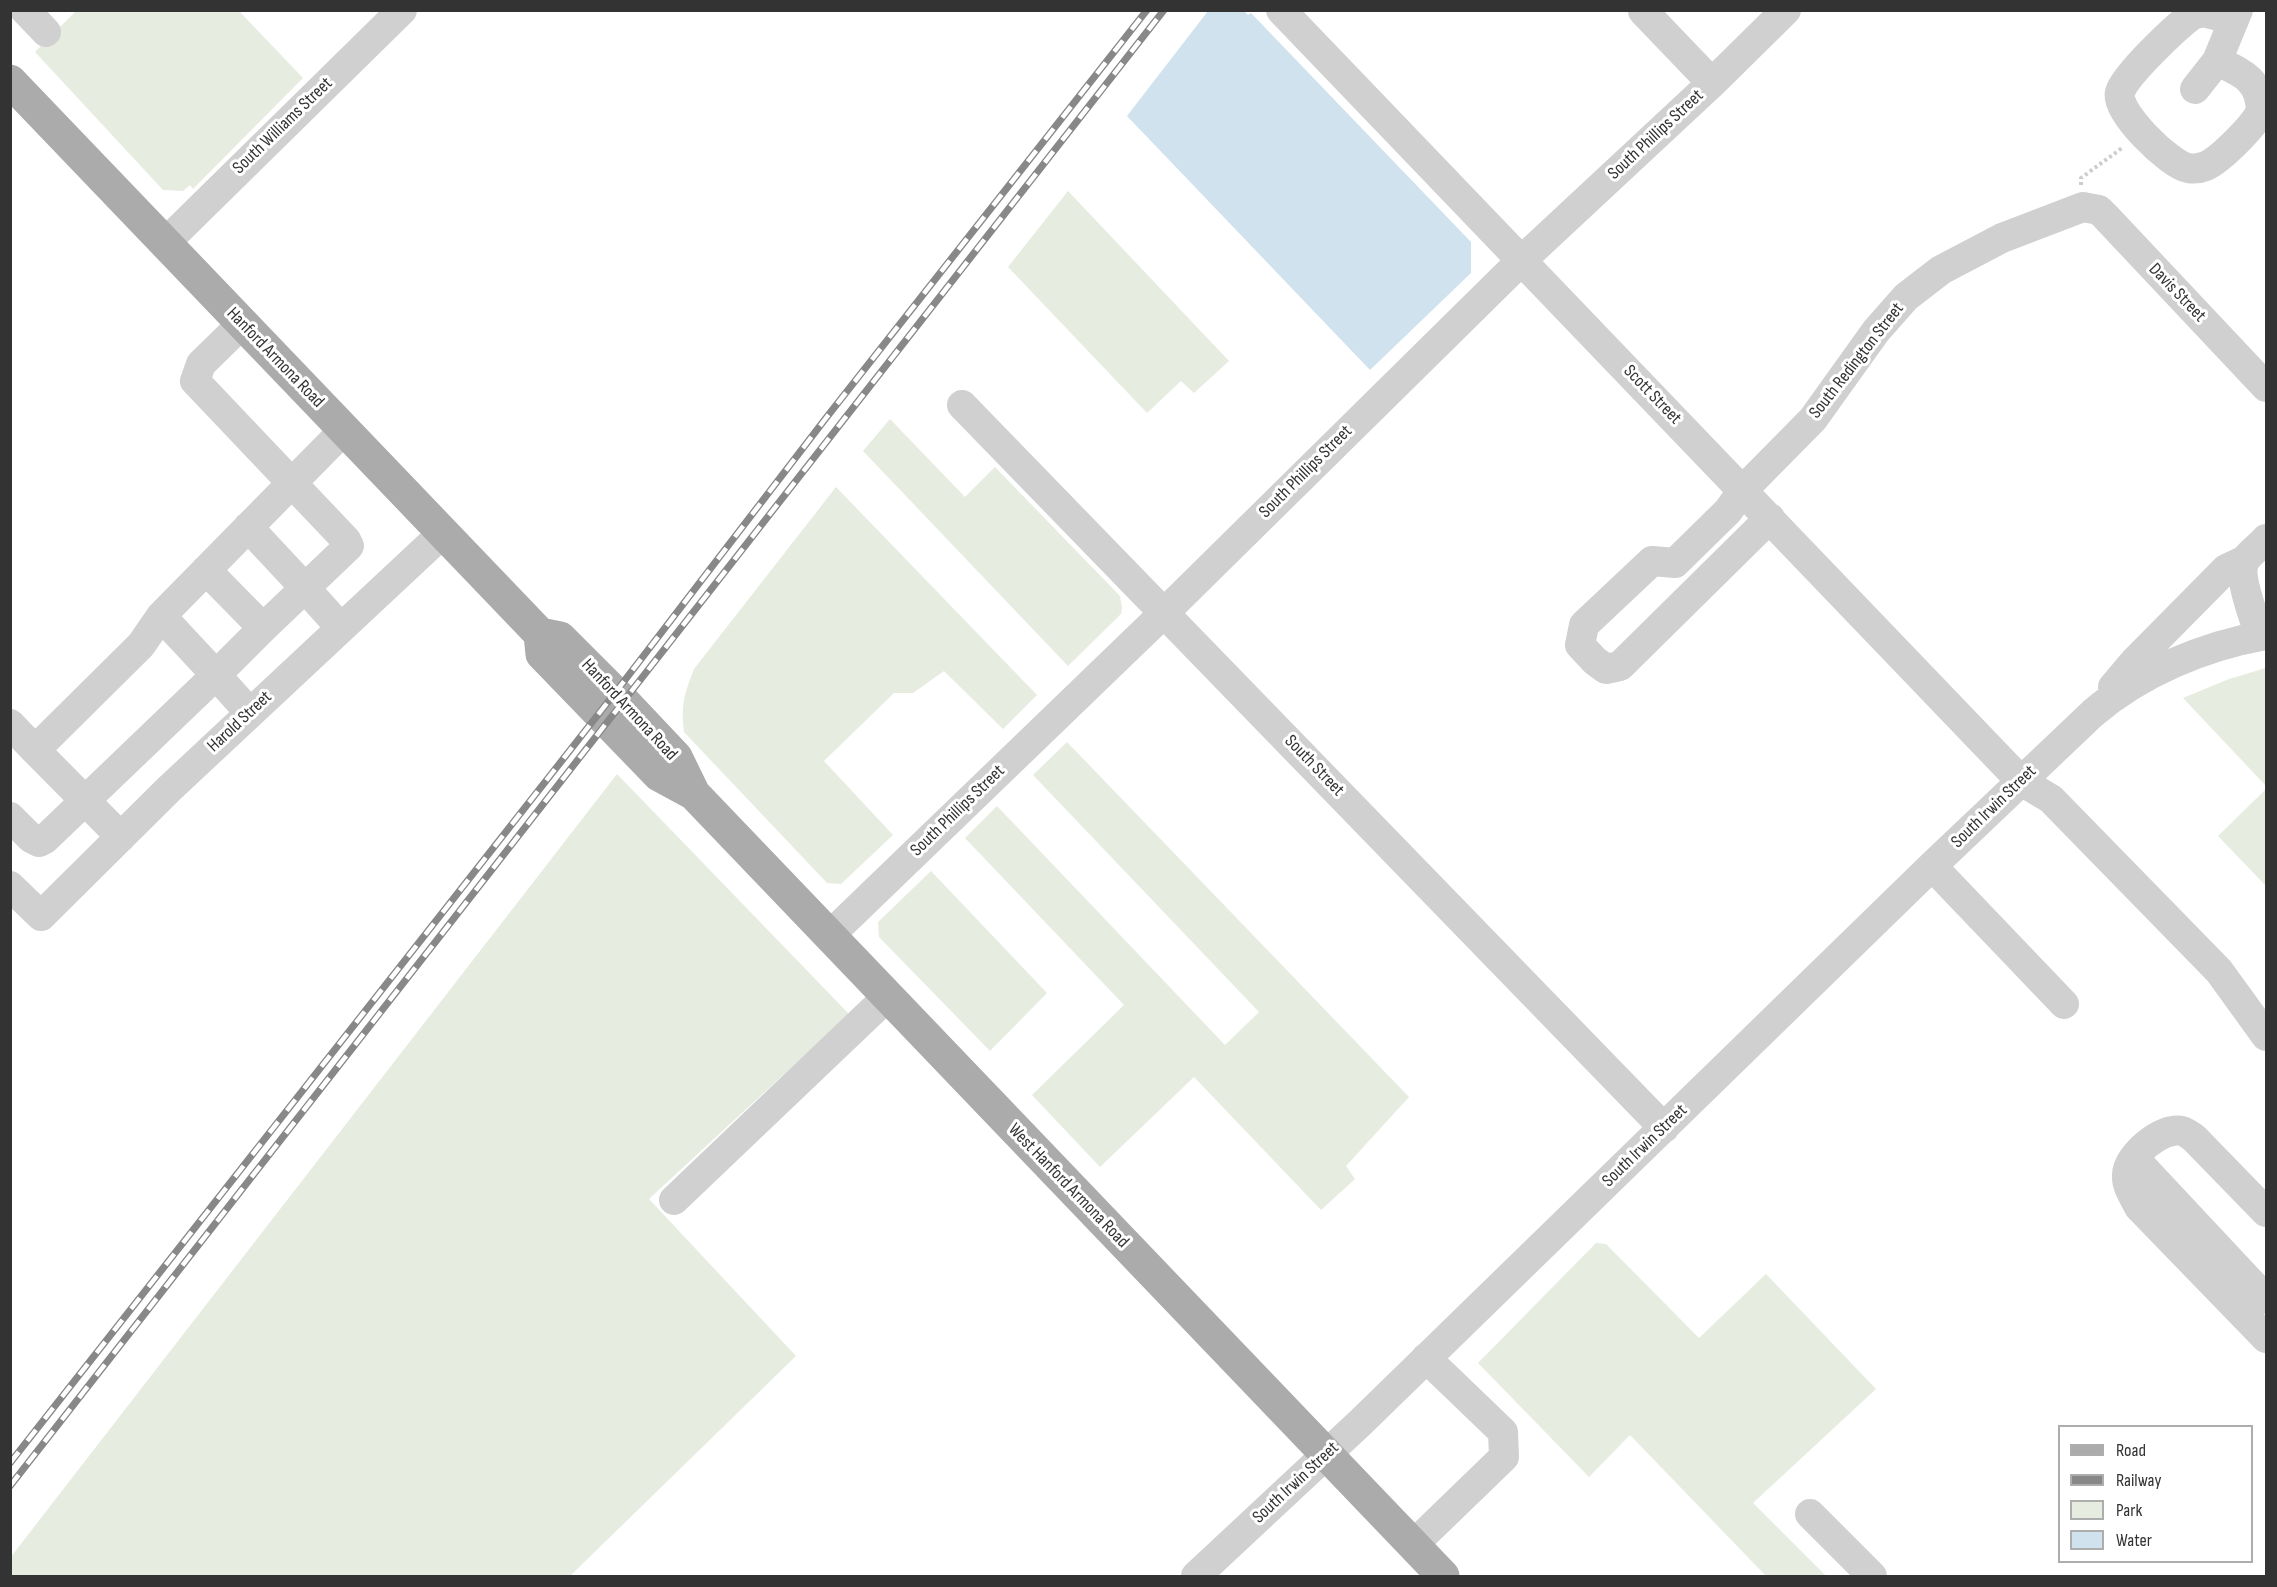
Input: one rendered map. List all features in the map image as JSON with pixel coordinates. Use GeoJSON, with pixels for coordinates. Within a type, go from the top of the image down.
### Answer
{"type":"FeatureCollection","features":[{"type":"Feature","properties":{"kind":"main road","name":"Hanford Armona Road"},"geometry":{"type":"LineString","coordinates":[[11,82],[540,634],[560,638],[625,703],[676,757],[694,794]]}},
{"type":"Feature","properties":{"kind":"main road","name":"West Hanford Armona Road"},"geometry":{"type":"LineString","coordinates":[[694,794],[1443,1576]]}},
{"type":"Feature","properties":{"kind":"street"},"geometry":{"type":"LineString","coordinates":[[25,10],[46,32]]}},
{"type":"Feature","properties":{"kind":"street","name":"South Williams Street"},"geometry":{"type":"LineString","coordinates":[[165,243],[402,10]]}},
{"type":"Feature","properties":{"kind":"street","name":"Scott Street"},"geometry":{"type":"LineString","coordinates":[[1281,10],[2021,781],[2051,799],[2219,971],[2266,1036]]}},
{"type":"Feature","properties":{"kind":"street","name":"South Phillips Street"},"geometry":{"type":"LineString","coordinates":[[829,936],[1165,612],[1522,260],[1712,83],[1786,10]]}},
{"type":"Feature","properties":{"kind":"street"},"geometry":{"type":"LineString","coordinates":[[1643,11],[1712,83]]}},
{"type":"Feature","properties":{"kind":"street"},"geometry":{"type":"LineString","coordinates":[[2195,89],[2217,61],[2236,15],[2203,12],[2192,15],[2131,76],[2120,93],[2119,99],[2126,114],[2145,135],[2180,165],[2187,168],[2202,168],[2214,160],[2251,127],[2261,111],[2258,90],[2250,79],[2217,61]]}},
{"type":"Feature","properties":{"kind":"street","name":"Davis Street"},"geometry":{"type":"LineString","coordinates":[[2083,207],[2099,210],[2266,387]]}},
{"type":"Feature","properties":{"kind":"street","name":"South Redington Street"},"geometry":{"type":"LineString","coordinates":[[1770,518],[1620,666],[1606,669],[1580,645],[1584,625],[1652,561],[1674,563],[1728,511],[1743,490],[1813,419],[1876,331],[1906,297],[1941,270],[2002,238],[2083,207]]}},
{"type":"Feature","properties":{"kind":"street"},"geometry":{"type":"LineString","coordinates":[[10,817],[31,838],[39,842],[45,839],[349,546],[346,540],[195,381],[201,364],[242,324]]}},
{"type":"Feature","properties":{"kind":"street","name":"South Street"},"geometry":{"type":"LineString","coordinates":[[962,405],[1664,1128]]}},
{"type":"Feature","properties":{"kind":"street"},"geometry":{"type":"LineString","coordinates":[[35,750],[141,645],[161,616],[344,430]]}},
{"type":"Feature","properties":{"kind":"street"},"geometry":{"type":"LineString","coordinates":[[248,527],[341,628]]}},
{"type":"Feature","properties":{"kind":"street","name":"Harold Street"},"geometry":{"type":"LineString","coordinates":[[10,886],[41,916],[250,713],[443,533]]}},
{"type":"Feature","properties":{"kind":"street"},"geometry":{"type":"LineString","coordinates":[[2093,713],[2135,661],[2226,569],[2245,560],[2266,540]]}},
{"type":"Feature","properties":{"kind":"street"},"geometry":{"type":"LineString","coordinates":[[2093,713],[2118,693],[2179,661],[2263,636],[2243,575],[2245,560]]}},
{"type":"Feature","properties":{"kind":"street"},"geometry":{"type":"LineString","coordinates":[[206,570],[263,628]]}},
{"type":"Feature","properties":{"kind":"street"},"geometry":{"type":"LineString","coordinates":[[161,616],[250,713]]}},
{"type":"Feature","properties":{"kind":"street","name":"South Irwin Street"},"geometry":{"type":"LineString","coordinates":[[1196,1576],[1326,1455],[1932,866],[2093,713]]}},
{"type":"Feature","properties":{"kind":"street"},"geometry":{"type":"LineString","coordinates":[[10,724],[121,837]]}},
{"type":"Feature","properties":{"kind":"street"},"geometry":{"type":"LineString","coordinates":[[1932,866],[2064,1004]]}},
{"type":"Feature","properties":{"kind":"street"},"geometry":{"type":"LineString","coordinates":[[674,1200],[887,997]]}},
{"type":"Feature","properties":{"kind":"street"},"geometry":{"type":"LineString","coordinates":[[2266,1212],[2194,1138],[2183,1131],[2159,1134],[2129,1164],[2126,1177],[2139,1207],[2266,1338]]}},
{"type":"Feature","properties":{"kind":"street"},"geometry":{"type":"LineString","coordinates":[[2134,1158],[2266,1299]]}},
{"type":"Feature","properties":{"kind":"street"},"geometry":{"type":"LineString","coordinates":[[1413,1545],[1504,1457],[1503,1432],[1426,1358]]}},
{"type":"Feature","properties":{"kind":"street"},"geometry":{"type":"LineString","coordinates":[[1810,1514],[1872,1576]]}},
{"type":"Feature","properties":{"kind":"path"},"geometry":{"type":"LineString","coordinates":[[2083,207],[2080,178],[2123,147],[2145,135]]}},
{"type":"Feature","properties":{"kind":"green space"},"geometry":{"type":"Polygon","coordinates":[[[76,11],[239,11],[303,78],[193,189],[190,185],[183,191],[163,190],[35,52],[76,11]]]}},
{"type":"Feature","properties":{"kind":"green space"},"geometry":{"type":"Polygon","coordinates":[[[1068,191],[1229,361],[1194,393],[1181,381],[1147,413],[1008,267],[1068,191]]]}},
{"type":"Feature","properties":{"kind":"green space"},"geometry":{"type":"Polygon","coordinates":[[[890,419],[965,497],[995,467],[1120,596],[1121,614],[1068,666],[863,451],[890,419]]]}},
{"type":"Feature","properties":{"kind":"green space"},"geometry":{"type":"Polygon","coordinates":[[[836,487],[1037,695],[1003,729],[944,671],[913,693],[894,693],[824,761],[893,835],[841,884],[827,883],[684,732],[683,714],[686,693],[694,669],[836,487]]]}},
{"type":"Feature","properties":{"kind":"green space"},"geometry":{"type":"Polygon","coordinates":[[[2266,668],[2266,786],[2183,698],[2229,679],[2266,668]]]}},
{"type":"Feature","properties":{"kind":"green space"},"geometry":{"type":"Polygon","coordinates":[[[1067,742],[1409,1097],[1346,1166],[1355,1179],[1321,1210],[1194,1077],[1100,1167],[1032,1095],[1124,1005],[965,838],[997,806],[1225,1045],[1259,1012],[1033,775],[1067,742]]]}},
{"type":"Feature","properties":{"kind":"green space"},"geometry":{"type":"Polygon","coordinates":[[[617,774],[849,1014],[649,1199],[796,1356],[570,1576],[11,1576],[10,1558],[617,774]]]}},
{"type":"Feature","properties":{"kind":"green space"},"geometry":{"type":"Polygon","coordinates":[[[2266,789],[2266,886],[2218,836],[2266,789]]]}},
{"type":"Feature","properties":{"kind":"green space"},"geometry":{"type":"Polygon","coordinates":[[[931,871],[1047,993],[990,1051],[879,937],[878,922],[931,871]]]}},
{"type":"Feature","properties":{"kind":"green space"},"geometry":{"type":"Polygon","coordinates":[[[1596,1243],[1606,1244],[1699,1338],[1766,1274],[1876,1389],[1753,1503],[1826,1576],[1766,1576],[1630,1435],[1589,1477],[1478,1363],[1596,1243]]]}},
{"type":"Feature","properties":{"kind":"water"},"geometry":{"type":"Polygon","coordinates":[[[1208,11],[1244,11],[1248,15],[1251,13],[1471,242],[1471,273],[1370,370],[1127,116],[1208,11]]]}},
{"type":"Feature","properties":{"kind":"railway"},"geometry":{"type":"LineString","coordinates":[[10,1463],[615,693],[826,418],[1147,10]]}},
{"type":"Feature","properties":{"kind":"railway"},"geometry":{"type":"LineString","coordinates":[[10,1486],[1164,10]]}}]}
